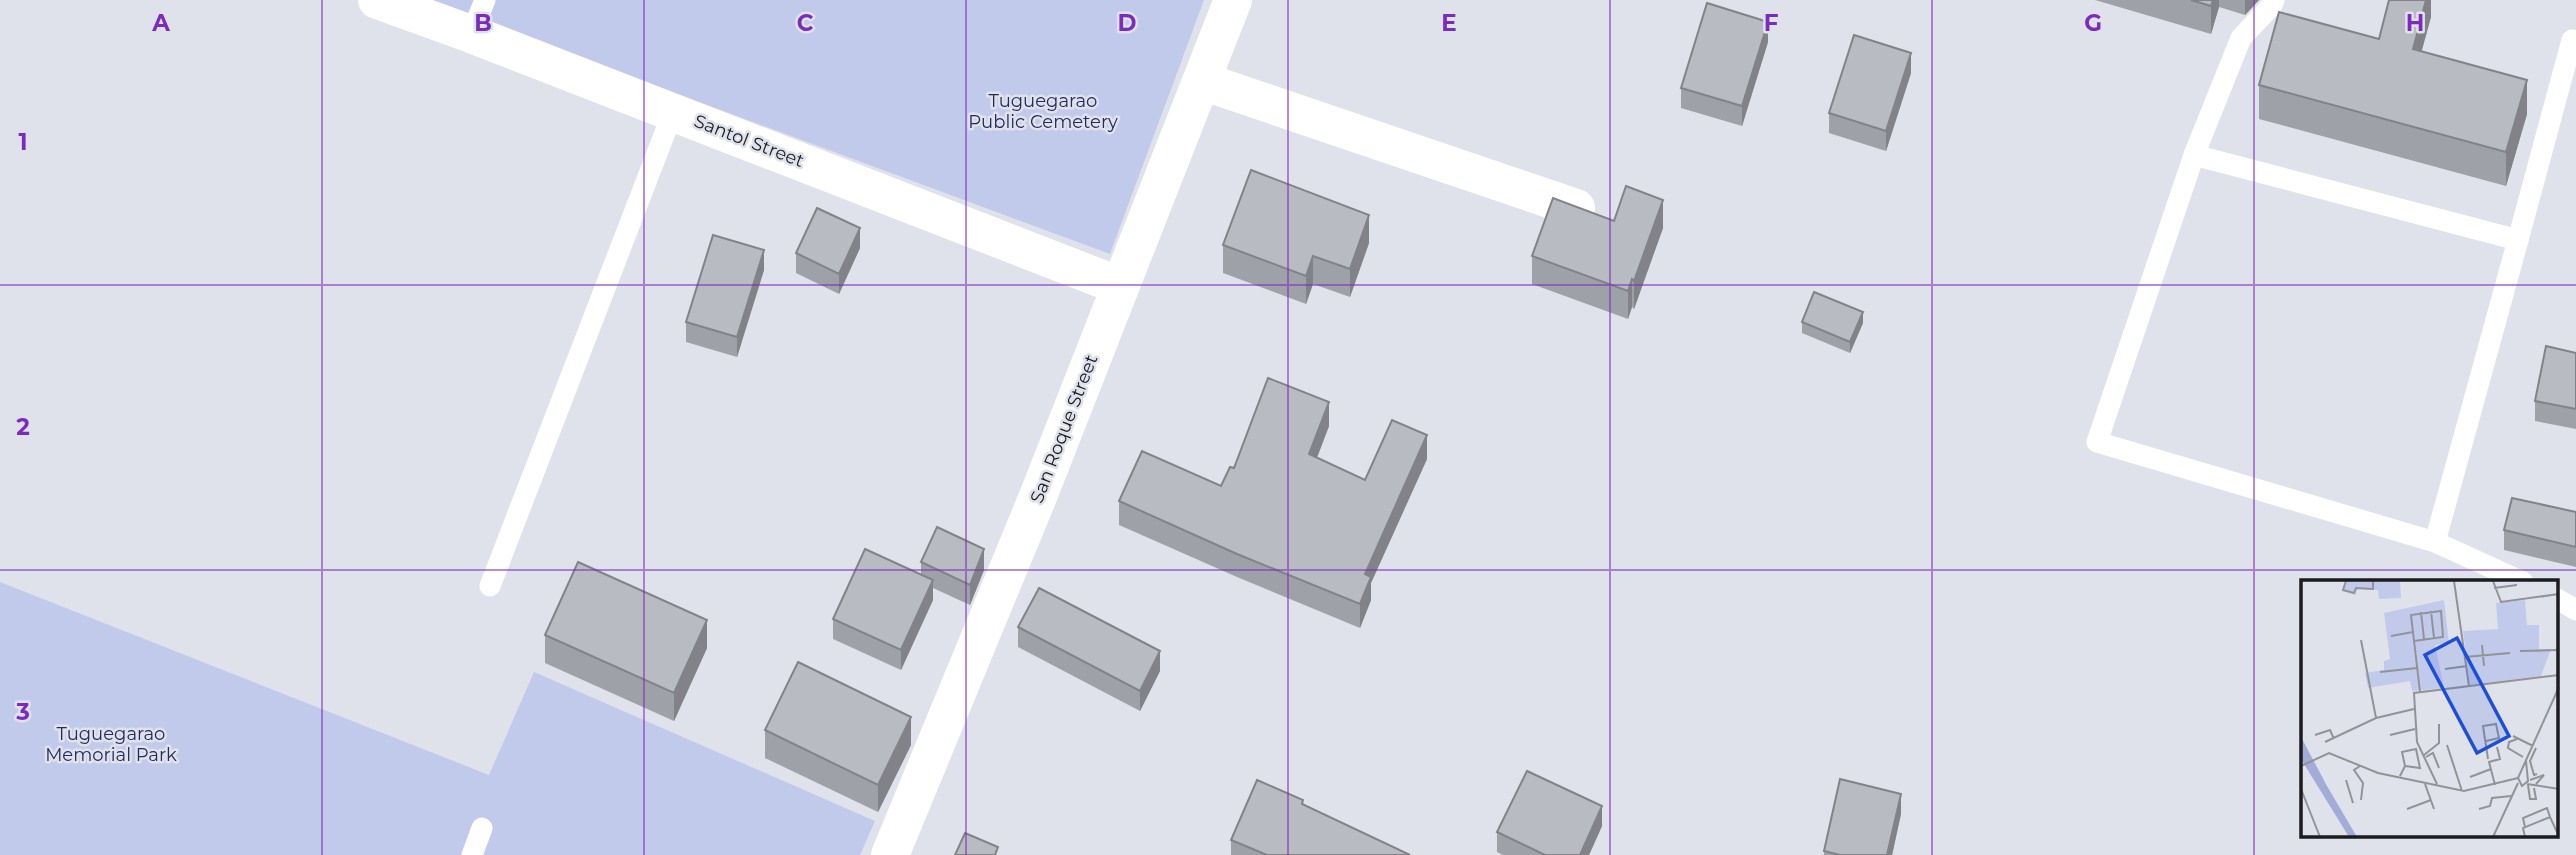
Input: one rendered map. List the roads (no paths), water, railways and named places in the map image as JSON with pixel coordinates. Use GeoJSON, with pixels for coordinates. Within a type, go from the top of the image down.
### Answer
{"type":"FeatureCollection","features":[{"type":"Feature","properties":{"kind":"street","name":"Santol Street"},"geometry":{"type":"LineString","coordinates":[[377,0],[478,17],[673,112],[1120,286]]}},
{"type":"Feature","properties":{"kind":"street","name":"San Roque Street"},"geometry":{"type":"LineString","coordinates":[[890,855],[1037,499],[1233,0]]}},
{"type":"Feature","properties":{"kind":"street"},"geometry":{"type":"LineString","coordinates":[[1202,81],[1576,208]]}},
{"type":"Feature","properties":{"kind":"lane"},"geometry":{"type":"LineString","coordinates":[[2274,0],[2241,38],[2194,155],[2097,442],[2435,542],[2519,580]]}},
{"type":"Feature","properties":{"kind":"lane"},"geometry":{"type":"LineString","coordinates":[[2435,542],[2572,40]]}},
{"type":"Feature","properties":{"kind":"lane"},"geometry":{"type":"LineString","coordinates":[[490,586],[673,112]]}},
{"type":"Feature","properties":{"kind":"lane"},"geometry":{"type":"LineString","coordinates":[[2194,155],[2518,240]]}},
{"type":"Feature","properties":{"kind":"lane"},"geometry":{"type":"LineString","coordinates":[[2558,600],[2576,610]]}},
{"type":"Feature","properties":{"kind":"lane"},"geometry":{"type":"LineString","coordinates":[[472,855],[482,828]]}},
{"type":"Feature","properties":{"kind":"park label","name":"Tuguegarao Public Cemetery"},"geometry":{"type":"Point","coordinates":[1043,111]}},
{"type":"Feature","properties":{"kind":"park label","name":"Tuguegarao Memorial Park"},"geometry":{"type":"Point","coordinates":[111,744]}}]}
